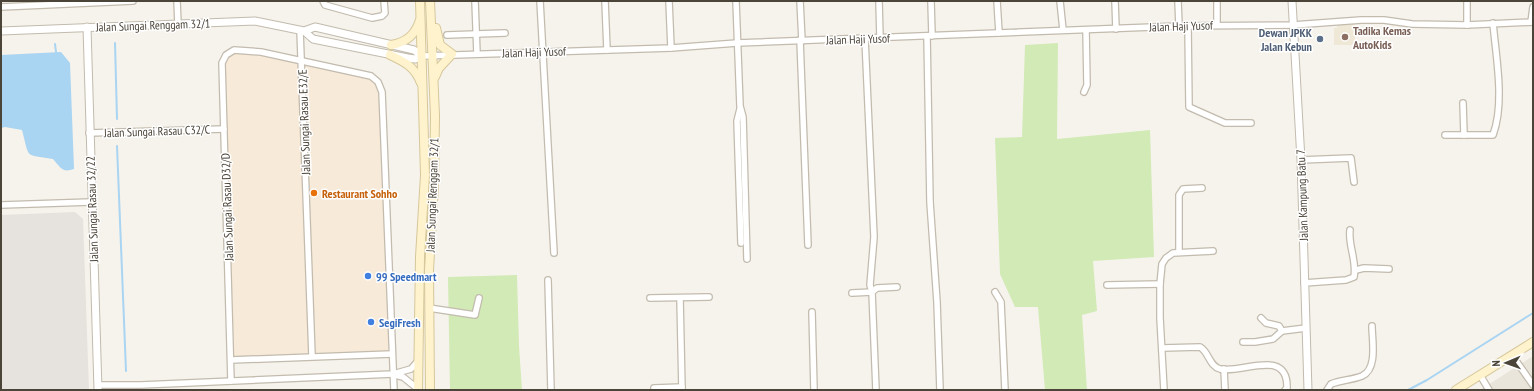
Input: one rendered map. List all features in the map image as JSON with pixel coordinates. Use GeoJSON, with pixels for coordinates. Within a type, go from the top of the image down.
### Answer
{"type":"FeatureCollection","features":[{"type":"Feature","properties":{"kind":"main road","name":"Jalan Sungai Renggam 32/1"},"geometry":{"type":"LineString","coordinates":[[418,389],[420,257],[425,175],[420,1]]}},
{"type":"Feature","properties":{"kind":"main road","name":"Jalan Sungai Renggam 32/1"},"geometry":{"type":"LineString","coordinates":[[430,1],[434,80],[434,185],[429,270],[430,390]]}},
{"type":"Feature","properties":{"kind":"main road"},"geometry":{"type":"LineString","coordinates":[[434,80],[438,68],[452,54],[440,45],[436,36],[435,1]]}},
{"type":"Feature","properties":{"kind":"main road"},"geometry":{"type":"LineString","coordinates":[[391,44],[402,43],[408,39],[418,26],[420,17]]}},
{"type":"Feature","properties":{"kind":"main road"},"geometry":{"type":"LineString","coordinates":[[390,55],[411,66],[417,74],[423,90]]}},
{"type":"Feature","properties":{"kind":"main road"},"geometry":{"type":"LineString","coordinates":[[1456,390],[1533,342]]}},
{"type":"Feature","properties":{"kind":"street"},"geometry":{"type":"LineString","coordinates":[[1,7],[29,3],[133,1]]}},
{"type":"Feature","properties":{"kind":"street"},"geometry":{"type":"LineString","coordinates":[[177,1],[178,24]]}},
{"type":"Feature","properties":{"kind":"street"},"geometry":{"type":"LineString","coordinates":[[323,1],[325,5],[372,18],[382,16],[385,13],[384,1]]}},
{"type":"Feature","properties":{"kind":"street"},"geometry":{"type":"LineString","coordinates":[[475,1],[476,54]]}},
{"type":"Feature","properties":{"kind":"street"},"geometry":{"type":"LineString","coordinates":[[540,1],[554,253]]}},
{"type":"Feature","properties":{"kind":"street"},"geometry":{"type":"LineString","coordinates":[[606,1],[607,50]]}},
{"type":"Feature","properties":{"kind":"street"},"geometry":{"type":"LineString","coordinates":[[669,1],[671,48]]}},
{"type":"Feature","properties":{"kind":"street"},"geometry":{"type":"LineString","coordinates":[[736,1],[740,106],[743,117],[747,259]]}},
{"type":"Feature","properties":{"kind":"street"},"geometry":{"type":"LineString","coordinates":[[800,1],[808,245]]}},
{"type":"Feature","properties":{"kind":"street"},"geometry":{"type":"LineString","coordinates":[[878,1],[880,38]]}},
{"type":"Feature","properties":{"kind":"street"},"geometry":{"type":"LineString","coordinates":[[930,1],[930,202],[937,302],[940,390]]}},
{"type":"Feature","properties":{"kind":"street"},"geometry":{"type":"LineString","coordinates":[[997,1],[999,33]]}},
{"type":"Feature","properties":{"kind":"street"},"geometry":{"type":"LineString","coordinates":[[1060,1],[1063,30]]}},
{"type":"Feature","properties":{"kind":"street"},"geometry":{"type":"LineString","coordinates":[[1115,1],[1116,29]]}},
{"type":"Feature","properties":{"kind":"street"},"geometry":{"type":"LineString","coordinates":[[1178,1],[1179,26]]}},
{"type":"Feature","properties":{"kind":"street"},"geometry":{"type":"LineString","coordinates":[[1217,25],[1218,1]]}},
{"type":"Feature","properties":{"kind":"street","name":"Jalan Kampung Batu 7"},"geometry":{"type":"LineString","coordinates":[[1292,1],[1301,160],[1308,390]]}},
{"type":"Feature","properties":{"kind":"street"},"geometry":{"type":"LineString","coordinates":[[1467,1],[1467,25]]}},
{"type":"Feature","properties":{"kind":"street"},"geometry":{"type":"LineString","coordinates":[[1532,22],[1533,7]]}},
{"type":"Feature","properties":{"kind":"street","name":"Jalan Haji Yusof"},"geometry":{"type":"LineString","coordinates":[[422,56],[671,48],[801,40],[865,39],[1063,30],[1217,25],[1294,25],[1360,20],[1384,20],[1412,24],[1467,25],[1532,22]]}},
{"type":"Feature","properties":{"kind":"street","name":"Jalan Sungai Renggam 32/1"},"geometry":{"type":"LineString","coordinates":[[1,31],[255,21],[302,31],[313,39],[415,59],[422,56],[414,50],[315,27],[302,31]]}},
{"type":"Feature","properties":{"kind":"street"},"geometry":{"type":"LineString","coordinates":[[1446,135],[1493,135],[1498,122],[1498,83],[1493,23]]}},
{"type":"Feature","properties":{"kind":"street"},"geometry":{"type":"LineString","coordinates":[[1188,26],[1189,107],[1225,123],[1251,123]]}},
{"type":"Feature","properties":{"kind":"street","name":"Jalan Sungai Rasau 32/22"},"geometry":{"type":"LineString","coordinates":[[87,27],[91,202],[98,387]]}},
{"type":"Feature","properties":{"kind":"street"},"geometry":{"type":"LineString","coordinates":[[1084,92],[1086,85],[1086,30]]}},
{"type":"Feature","properties":{"kind":"street","name":"Jalan Sungai Rasau E32/E"},"geometry":{"type":"LineString","coordinates":[[302,31],[312,356]]}},
{"type":"Feature","properties":{"kind":"street"},"geometry":{"type":"LineString","coordinates":[[447,35],[505,33]]}},
{"type":"Feature","properties":{"kind":"street"},"geometry":{"type":"LineString","coordinates":[[865,39],[865,78],[870,136],[870,188],[874,237],[870,278],[872,292],[876,390]]}},
{"type":"Feature","properties":{"kind":"street","name":"Jalan Sungai Rasau D32/D"},"geometry":{"type":"LineString","coordinates":[[231,381],[222,63],[226,55],[234,50],[262,52],[302,61]]}},
{"type":"Feature","properties":{"kind":"street"},"geometry":{"type":"LineString","coordinates":[[302,61],[371,76],[378,82],[382,92],[394,390]]}},
{"type":"Feature","properties":{"kind":"street"},"geometry":{"type":"LineString","coordinates":[[1463,103],[1464,135]]}},
{"type":"Feature","properties":{"kind":"street"},"geometry":{"type":"LineString","coordinates":[[740,106],[737,121],[741,242]]}},
{"type":"Feature","properties":{"kind":"street","name":"Jalan Sungai Rasau C32/C"},"geometry":{"type":"LineString","coordinates":[[89,134],[224,129]]}},
{"type":"Feature","properties":{"kind":"street"},"geometry":{"type":"LineString","coordinates":[[1301,160],[1351,158],[1354,182]]}},
{"type":"Feature","properties":{"kind":"street"},"geometry":{"type":"LineString","coordinates":[[1179,252],[1179,195],[1183,189],[1202,188]]}},
{"type":"Feature","properties":{"kind":"street"},"geometry":{"type":"LineString","coordinates":[[1,205],[91,202]]}},
{"type":"Feature","properties":{"kind":"street"},"geometry":{"type":"LineString","coordinates":[[1304,283],[1346,280],[1354,277],[1356,270],[1355,259],[1349,237],[1350,230]]}},
{"type":"Feature","properties":{"kind":"street"},"geometry":{"type":"LineString","coordinates":[[1164,390],[1160,284],[1162,264],[1166,258],[1173,253],[1213,251]]}},
{"type":"Feature","properties":{"kind":"street"},"geometry":{"type":"LineString","coordinates":[[1356,270],[1364,268],[1389,269]]}},
{"type":"Feature","properties":{"kind":"street"},"geometry":{"type":"LineString","coordinates":[[548,280],[551,390]]}},
{"type":"Feature","properties":{"kind":"street"},"geometry":{"type":"LineString","coordinates":[[1107,285],[1160,284]]}},
{"type":"Feature","properties":{"kind":"street"},"geometry":{"type":"LineString","coordinates":[[852,293],[872,292],[877,288],[897,287]]}},
{"type":"Feature","properties":{"kind":"street"},"geometry":{"type":"LineString","coordinates":[[995,292],[1001,302],[1005,390]]}},
{"type":"Feature","properties":{"kind":"street"},"geometry":{"type":"LineString","coordinates":[[650,298],[709,297]]}},
{"type":"Feature","properties":{"kind":"street"},"geometry":{"type":"LineString","coordinates":[[429,308],[475,315],[479,298]]}},
{"type":"Feature","properties":{"kind":"street"},"geometry":{"type":"LineString","coordinates":[[654,388],[682,389],[680,298]]}},
{"type":"Feature","properties":{"kind":"street"},"geometry":{"type":"LineString","coordinates":[[812,312],[814,390]]}},
{"type":"Feature","properties":{"kind":"street"},"geometry":{"type":"LineString","coordinates":[[1261,318],[1266,323],[1279,326],[1282,331]]}},
{"type":"Feature","properties":{"kind":"street"},"geometry":{"type":"LineString","coordinates":[[1327,390],[1331,384],[1362,376],[1368,372],[1372,366],[1372,326]]}},
{"type":"Feature","properties":{"kind":"street"},"geometry":{"type":"LineString","coordinates":[[1243,342],[1273,339],[1282,331],[1306,328]]}},
{"type":"Feature","properties":{"kind":"street"},"geometry":{"type":"LineString","coordinates":[[1162,348],[1200,347],[1206,352],[1211,363],[1220,369],[1270,365],[1282,369],[1288,378],[1287,388],[1285,390]]}},
{"type":"Feature","properties":{"kind":"street"},"geometry":{"type":"LineString","coordinates":[[231,360],[392,354]]}},
{"type":"Feature","properties":{"kind":"street"},"geometry":{"type":"LineString","coordinates":[[1512,355],[1533,385]]}},
{"type":"Feature","properties":{"kind":"street"},"geometry":{"type":"LineString","coordinates":[[98,387],[141,387],[231,381],[393,374],[410,369],[418,361]]}},
{"type":"Feature","properties":{"kind":"street"},"geometry":{"type":"LineString","coordinates":[[1224,369],[1225,390]]}},
{"type":"Feature","properties":{"kind":"street"},"geometry":{"type":"LineString","coordinates":[[393,374],[403,377],[418,389]]}},
{"type":"Feature","properties":{"kind":"street"},"geometry":{"type":"LineString","coordinates":[[1480,375],[1489,390]]}},
{"type":"Feature","properties":{"kind":"shaded area","name":"Tadika Kemas AutoKids"},"geometry":{"type":"Polygon","coordinates":[[[1355,24],[1355,45],[1334,45],[1334,28],[1337,28],[1337,25],[1355,24]]]}},
{"type":"Feature","properties":{"kind":"shaded area"},"geometry":{"type":"Polygon","coordinates":[[[234,53],[259,54],[369,78],[376,83],[380,93],[389,351],[234,357],[225,65],[229,57],[234,53]]]}},
{"type":"Feature","properties":{"kind":"shaded area"},"geometry":{"type":"Polygon","coordinates":[[[75,212],[83,219],[89,390],[1,390],[1,215],[75,212]]]}},
{"type":"Feature","properties":{"kind":"shaded area"},"geometry":{"type":"Polygon","coordinates":[[[1533,356],[1533,390],[1480,390],[1533,356]]]}},
{"type":"Feature","properties":{"kind":"green space"},"geometry":{"type":"Polygon","coordinates":[[[1058,43],[1057,139],[1150,130],[1154,257],[1093,261],[1097,311],[1082,315],[1087,390],[1045,390],[1038,307],[1015,307],[1000,274],[995,138],[1022,137],[1025,45],[1058,43]]]}},
{"type":"Feature","properties":{"kind":"green space"},"geometry":{"type":"Polygon","coordinates":[[[517,275],[522,390],[450,390],[448,277],[517,275]]]}},
{"type":"Feature","properties":{"kind":"water"},"geometry":{"type":"Polygon","coordinates":[[[61,52],[70,63],[74,169],[70,170],[62,169],[53,159],[37,157],[30,154],[26,146],[22,130],[5,127],[1,128],[1,55],[61,52]]]}},
{"type":"Feature","properties":{"kind":"waterway"},"geometry":{"type":"LineString","coordinates":[[115,43],[117,119]]}},
{"type":"Feature","properties":{"kind":"waterway"},"geometry":{"type":"LineString","coordinates":[[55,44],[56,52]]}},
{"type":"Feature","properties":{"kind":"waterway"},"geometry":{"type":"LineString","coordinates":[[117,146],[126,371]]}},
{"type":"Feature","properties":{"kind":"waterway"},"geometry":{"type":"LineString","coordinates":[[1408,390],[1427,380],[1533,313]]}},
{"type":"Feature","properties":{"kind":"place","name":"Tadika Kemas AutoKids"},"geometry":{"type":"Point","coordinates":[1345,37]}},
{"type":"Feature","properties":{"kind":"place","name":"Dewan JPKK Jalan Kebun"},"geometry":{"type":"Point","coordinates":[1320,39]}},
{"type":"Feature","properties":{"kind":"place","name":"Restaurant Sohho"},"geometry":{"type":"Point","coordinates":[314,193]}},
{"type":"Feature","properties":{"kind":"place","name":"99 Speedmart"},"geometry":{"type":"Point","coordinates":[368,276]}},
{"type":"Feature","properties":{"kind":"place","name":"SegiFresh"},"geometry":{"type":"Point","coordinates":[371,322]}}]}
